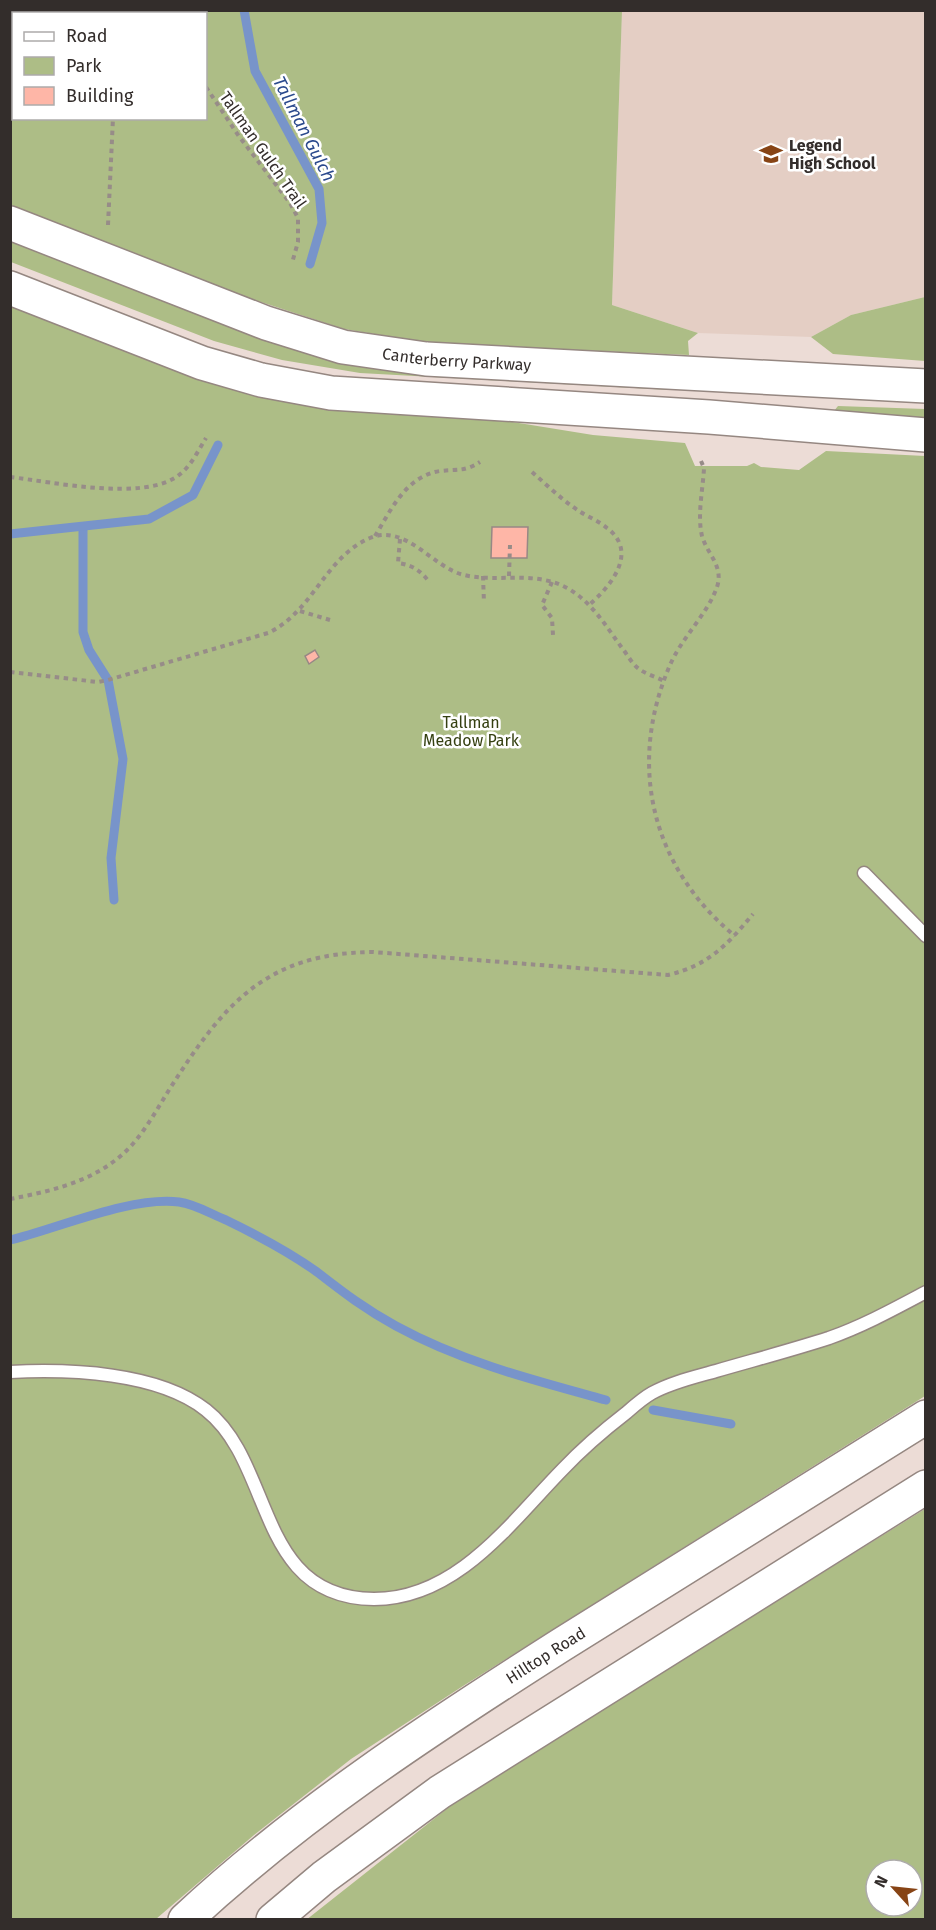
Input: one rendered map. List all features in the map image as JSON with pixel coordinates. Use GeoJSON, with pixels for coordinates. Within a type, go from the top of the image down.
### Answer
{"type":"FeatureCollection","features":[{"type":"Feature","properties":{"kind":"street","name":"Canterberry Parkway"},"geometry":{"type":"LineString","coordinates":[[10,223],[266,323],[365,351],[426,359],[926,386]]}},
{"type":"Feature","properties":{"kind":"street"},"geometry":{"type":"LineString","coordinates":[[10,288],[202,363],[261,380],[331,393],[390,399],[709,417],[926,435]]}},
{"type":"Feature","properties":{"kind":"street","name":"Hilltop Road"},"geometry":{"type":"LineString","coordinates":[[185,1920],[320,1806],[418,1736],[926,1417]]}},
{"type":"Feature","properties":{"kind":"street"},"geometry":{"type":"LineString","coordinates":[[273,1920],[324,1877],[440,1792],[926,1487]]}},
{"type":"Feature","properties":{"kind":"lane"},"geometry":{"type":"LineString","coordinates":[[864,873],[926,936]]}},
{"type":"Feature","properties":{"kind":"lane"},"geometry":{"type":"LineString","coordinates":[[10,1372],[113,1377],[150,1384],[187,1397],[207,1411],[224,1428],[275,1535],[291,1561],[328,1590],[352,1597],[377,1599],[436,1585],[470,1562],[496,1540],[596,1438],[652,1393],[681,1381],[830,1337],[872,1321],[926,1292]]}},
{"type":"Feature","properties":{"kind":"path","name":"Tallman Gulch Trail"},"geometry":{"type":"LineString","coordinates":[[207,88],[238,135],[290,203],[298,218],[298,242],[292,263]]}},
{"type":"Feature","properties":{"kind":"path"},"geometry":{"type":"LineString","coordinates":[[108,225],[113,120]]}},
{"type":"Feature","properties":{"kind":"path"},"geometry":{"type":"LineString","coordinates":[[10,477],[139,490],[166,483],[178,476],[188,467],[206,438]]}},
{"type":"Feature","properties":{"kind":"path"},"geometry":{"type":"LineString","coordinates":[[701,461],[704,468],[700,523],[702,537],[717,562],[719,575],[713,594],[681,644],[664,681],[652,719],[648,767],[657,822],[678,872],[691,893],[735,936]]}},
{"type":"Feature","properties":{"kind":"path"},"geometry":{"type":"LineString","coordinates":[[10,672],[98,682],[268,633],[284,626],[300,611],[354,547],[375,536],[397,500],[419,478],[439,472],[465,471],[480,462]]}},
{"type":"Feature","properties":{"kind":"path"},"geometry":{"type":"LineString","coordinates":[[532,472],[577,511],[607,527],[617,537],[622,551],[618,572],[603,593],[589,605]]}},
{"type":"Feature","properties":{"kind":"path"},"geometry":{"type":"LineString","coordinates":[[375,536],[410,541],[445,568],[464,575],[509,576],[552,582],[567,588],[589,605],[637,668],[664,681]]}},
{"type":"Feature","properties":{"kind":"path"},"geometry":{"type":"LineString","coordinates":[[400,539],[398,563],[413,567],[423,573],[430,583]]}},
{"type":"Feature","properties":{"kind":"path"},"geometry":{"type":"LineString","coordinates":[[509,576],[510,544]]}},
{"type":"Feature","properties":{"kind":"path"},"geometry":{"type":"LineString","coordinates":[[483,576],[484,603]]}},
{"type":"Feature","properties":{"kind":"path"},"geometry":{"type":"LineString","coordinates":[[552,582],[542,605],[552,618],[553,635]]}},
{"type":"Feature","properties":{"kind":"path"},"geometry":{"type":"LineString","coordinates":[[300,611],[330,620]]}},
{"type":"Feature","properties":{"kind":"path"},"geometry":{"type":"LineString","coordinates":[[10,1199],[45,1192],[75,1181],[99,1171],[117,1159],[144,1130],[211,1028],[250,988],[284,968],[330,955],[380,952],[668,975],[683,972],[725,948],[753,914]]}},
{"type":"Feature","properties":{"kind":"shaded area","name":"Legend High School"},"geometry":{"type":"Polygon","coordinates":[[[622,11],[925,11],[925,297],[851,315],[811,337],[698,333],[612,305],[622,11]]]}},
{"type":"Feature","properties":{"kind":"green space"},"geometry":{"type":"Polygon","coordinates":[[[10,11],[622,11],[612,305],[698,333],[688,341],[689,355],[436,344],[344,329],[227,291],[11,205],[10,11]]]}},
{"type":"Feature","properties":{"kind":"green space"},"geometry":{"type":"Polygon","coordinates":[[[10,233],[245,325],[675,385],[670,390],[360,373],[282,360],[214,341],[11,262],[10,233]]]}},
{"type":"Feature","properties":{"kind":"green space"},"geometry":{"type":"Polygon","coordinates":[[[925,297],[925,361],[833,354],[811,337],[851,315],[925,297]]]}},
{"type":"Feature","properties":{"kind":"green space","name":"Tallman Meadow Park"},"geometry":{"type":"Polygon","coordinates":[[[11,304],[476,416],[593,435],[685,443],[695,466],[747,466],[754,463],[761,467],[799,470],[826,451],[925,456],[925,1396],[463,1686],[351,1759],[254,1835],[156,1919],[11,1920],[11,304]]]}},
{"type":"Feature","properties":{"kind":"green space"},"geometry":{"type":"Polygon","coordinates":[[[838,406],[925,409],[925,419],[834,411],[838,406]]]}},
{"type":"Feature","properties":{"kind":"green space"},"geometry":{"type":"Polygon","coordinates":[[[925,1509],[925,1919],[306,1920],[463,1796],[925,1509]]]}},
{"type":"Feature","properties":{"kind":"building"},"geometry":{"type":"Polygon","coordinates":[[[492,527],[528,527],[527,558],[491,558],[492,527]]]}},
{"type":"Feature","properties":{"kind":"building"},"geometry":{"type":"Polygon","coordinates":[[[315,650],[319,657],[309,664],[305,656],[315,650]]]}},
{"type":"Feature","properties":{"kind":"waterway","name":"Tallman Gulch"},"geometry":{"type":"LineString","coordinates":[[244,10],[255,71],[319,189],[322,223],[310,264]]}},
{"type":"Feature","properties":{"kind":"waterway","name":"Tallman Gulch"},"geometry":{"type":"LineString","coordinates":[[10,534],[149,519],[193,495],[218,445]]}},
{"type":"Feature","properties":{"kind":"waterway"},"geometry":{"type":"LineString","coordinates":[[83,527],[83,632],[89,650],[108,680],[123,759],[111,858],[114,900]]}},
{"type":"Feature","properties":{"kind":"waterway"},"geometry":{"type":"LineString","coordinates":[[10,1240],[117,1208],[160,1201],[185,1203],[226,1220],[284,1250],[374,1313],[421,1339],[498,1369],[606,1400]]}},
{"type":"Feature","properties":{"kind":"waterway"},"geometry":{"type":"LineString","coordinates":[[653,1410],[731,1424]]}},
{"type":"Feature","properties":{"kind":"place","name":"Legend High School"},"geometry":{"type":"Point","coordinates":[771,154]}}]}
